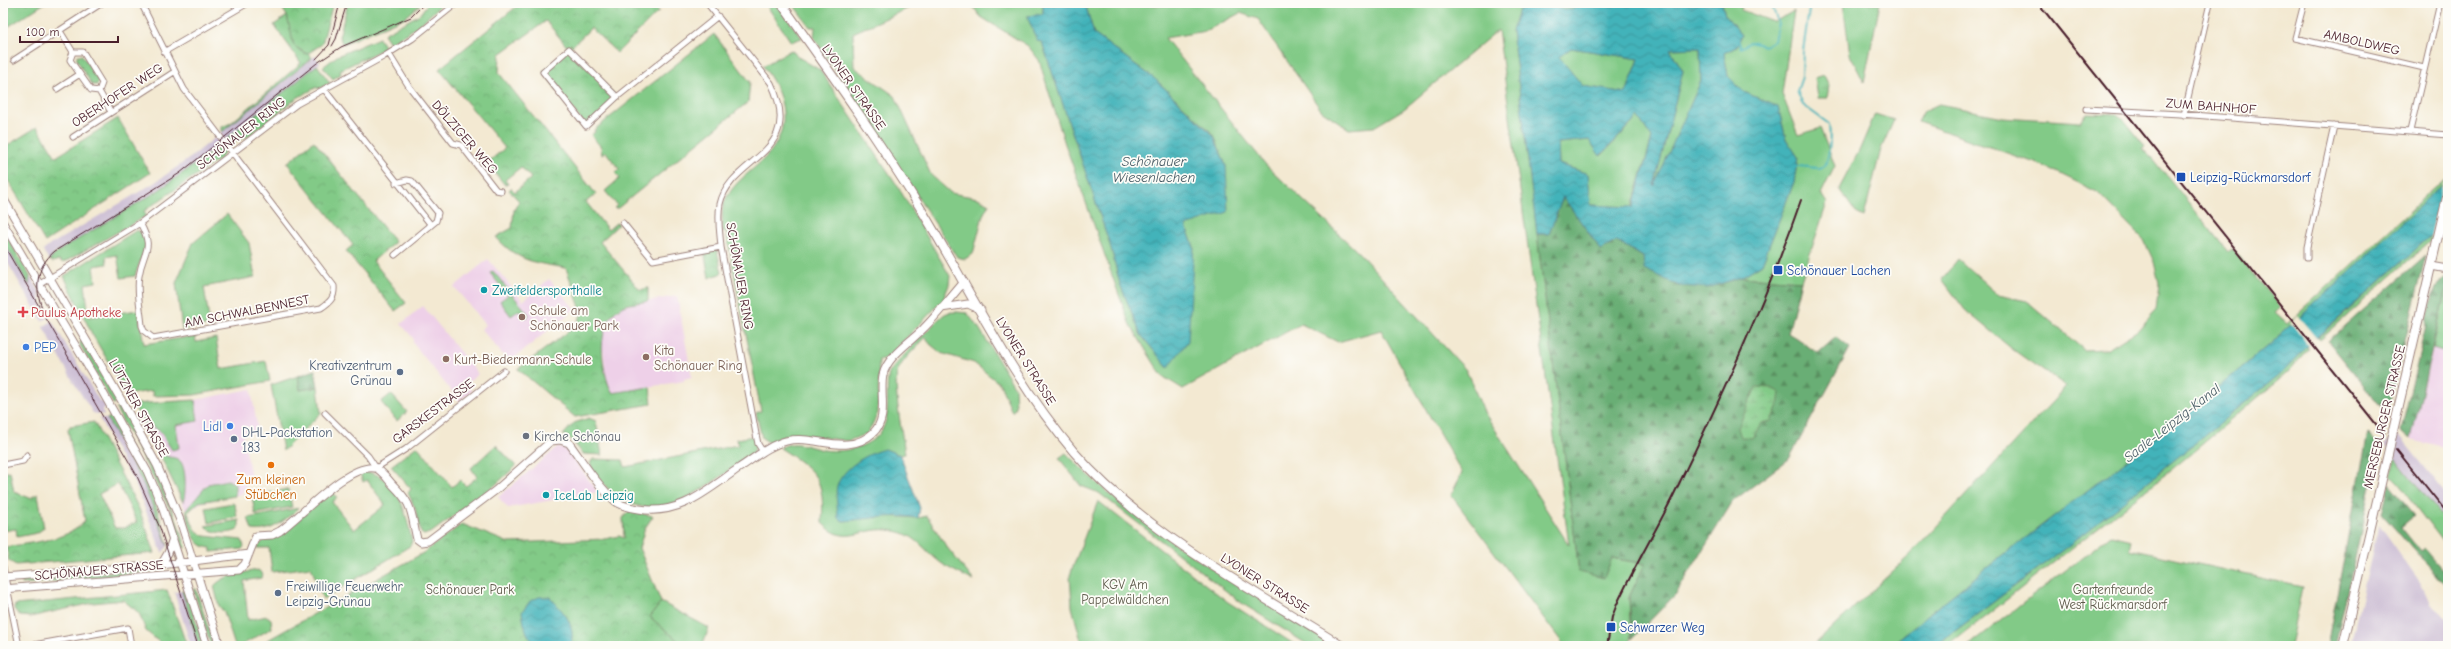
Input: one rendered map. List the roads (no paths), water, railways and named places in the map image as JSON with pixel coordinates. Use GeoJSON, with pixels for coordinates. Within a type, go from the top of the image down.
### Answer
{"type":"FeatureCollection","features":[{"type":"Feature","properties":{"kind":"main road","name":"LYONER STRASSE"},"geometry":{"type":"LineString","coordinates":[[781,3],[856,109],[916,200],[1015,370],[1044,413],[1075,453],[1135,512],[1193,551],[1342,646]]}},
{"type":"Feature","properties":{"kind":"main road","name":"MERSEBURGER STRASSE"},"geometry":{"type":"LineString","coordinates":[[2343,646],[2448,193]]}},
{"type":"Feature","properties":{"kind":"main road","name":"LÜTZNER STRASSE"},"geometry":{"type":"LineString","coordinates":[[3,198],[6,210],[50,277],[157,465],[178,514],[220,646]]}},
{"type":"Feature","properties":{"kind":"main road","name":"LÜTZNER STRASSE"},"geometry":{"type":"LineString","coordinates":[[3,222],[147,471],[173,538],[207,646]]}},
{"type":"Feature","properties":{"kind":"main road"},"geometry":{"type":"LineString","coordinates":[[2431,266],[2448,269]]}},
{"type":"Feature","properties":{"kind":"main road"},"geometry":{"type":"LineString","coordinates":[[376,468],[404,497],[409,506],[417,539],[421,542],[428,542],[467,513],[551,442],[560,440],[569,443],[615,501],[634,509],[655,512],[672,509],[692,500],[763,452],[784,441],[801,439],[844,446],[858,443],[873,433],[882,415],[883,375],[890,361],[925,327],[964,282]]}},
{"type":"Feature","properties":{"kind":"main road"},"geometry":{"type":"LineString","coordinates":[[941,308],[968,304],[981,310]]}},
{"type":"Feature","properties":{"kind":"main road","name":"GARSKESTRASSE"},"geometry":{"type":"LineString","coordinates":[[197,574],[239,570],[249,554],[256,536],[265,537],[280,531],[334,485],[362,470],[376,468]]}},
{"type":"Feature","properties":{"kind":"main road"},"geometry":{"type":"LineString","coordinates":[[161,565],[168,553],[173,538]]}},
{"type":"Feature","properties":{"kind":"main road"},"geometry":{"type":"LineString","coordinates":[[193,562],[249,554]]}},
{"type":"Feature","properties":{"kind":"main road","name":"SCHÖNAUER STRASSE"},"geometry":{"type":"LineString","coordinates":[[5,583],[193,562]]}},
{"type":"Feature","properties":{"kind":"main road","name":"SCHÖNAUER STRASSE"},"geometry":{"type":"LineString","coordinates":[[5,583],[197,574]]}},
{"type":"Feature","properties":{"kind":"street"},"geometry":{"type":"LineString","coordinates":[[14,60],[102,3]]}},
{"type":"Feature","properties":{"kind":"street"},"geometry":{"type":"LineString","coordinates":[[141,3],[184,90],[232,153]]}},
{"type":"Feature","properties":{"kind":"street"},"geometry":{"type":"LineString","coordinates":[[164,52],[248,3]]}},
{"type":"Feature","properties":{"kind":"street","name":"SCHÖNAUER RING"},"geometry":{"type":"LineString","coordinates":[[40,284],[140,223],[297,104],[389,54],[412,39],[457,3]]}},
{"type":"Feature","properties":{"kind":"street","name":"SCHÖNAUER RING"},"geometry":{"type":"LineString","coordinates":[[707,3],[771,83],[777,96],[781,113],[779,126],[768,149],[729,185],[720,203],[719,220],[721,247],[756,434],[758,444],[763,452]]}},
{"type":"Feature","properties":{"kind":"street"},"geometry":{"type":"LineString","coordinates":[[2184,115],[2210,3]]}},
{"type":"Feature","properties":{"kind":"street","name":"AMBOLDWEG"},"geometry":{"type":"LineString","coordinates":[[2304,3],[2296,38],[2424,68]]}},
{"type":"Feature","properties":{"kind":"street"},"geometry":{"type":"LineString","coordinates":[[2410,131],[2440,3]]}},
{"type":"Feature","properties":{"kind":"street"},"geometry":{"type":"LineString","coordinates":[[617,97],[569,49],[543,72],[586,126],[617,97],[718,16]]}},
{"type":"Feature","properties":{"kind":"street"},"geometry":{"type":"LineString","coordinates":[[60,31],[73,52]]}},
{"type":"Feature","properties":{"kind":"street"},"geometry":{"type":"LineString","coordinates":[[73,52],[70,60],[91,90],[99,91]]}},
{"type":"Feature","properties":{"kind":"street"},"geometry":{"type":"LineString","coordinates":[[73,52],[83,52],[102,84],[99,91]]}},
{"type":"Feature","properties":{"kind":"street","name":"DÖLZIGER WEG"},"geometry":{"type":"LineString","coordinates":[[389,54],[408,85],[453,143],[461,145],[496,190],[501,191]]}},
{"type":"Feature","properties":{"kind":"street","name":"OBERHOFER WEG"},"geometry":{"type":"LineString","coordinates":[[73,136],[174,72]]}},
{"type":"Feature","properties":{"kind":"street"},"geometry":{"type":"LineString","coordinates":[[58,89],[80,74]]}},
{"type":"Feature","properties":{"kind":"street"},"geometry":{"type":"LineString","coordinates":[[324,89],[396,183],[431,225]]}},
{"type":"Feature","properties":{"kind":"street"},"geometry":{"type":"LineString","coordinates":[[99,91],[111,112]]}},
{"type":"Feature","properties":{"kind":"street","name":"ZUM BAHNHOF"},"geometry":{"type":"LineString","coordinates":[[2086,110],[2184,115],[2448,135]]}},
{"type":"Feature","properties":{"kind":"street"},"geometry":{"type":"LineString","coordinates":[[2307,258],[2307,246],[2334,126]]}},
{"type":"Feature","properties":{"kind":"street","name":"AM SCHWALBENNEST"},"geometry":{"type":"LineString","coordinates":[[140,223],[148,236],[149,243],[138,277],[142,326],[144,331],[153,338],[321,308],[331,301],[335,293],[334,286],[232,153]]}},
{"type":"Feature","properties":{"kind":"street"},"geometry":{"type":"LineString","coordinates":[[395,255],[436,222],[438,213],[416,185],[407,180],[396,183]]}},
{"type":"Feature","properties":{"kind":"street"},"geometry":{"type":"LineString","coordinates":[[623,222],[653,260],[721,247]]}},
{"type":"Feature","properties":{"kind":"street","name":"GARSKESTRASSE"},"geometry":{"type":"LineString","coordinates":[[376,468],[406,449],[504,371]]}},
{"type":"Feature","properties":{"kind":"street"},"geometry":{"type":"LineString","coordinates":[[325,413],[368,456],[376,468]]}},
{"type":"Feature","properties":{"kind":"street"},"geometry":{"type":"LineString","coordinates":[[3,464],[23,461],[27,455]]}},
{"type":"Feature","properties":{"kind":"street"},"geometry":{"type":"LineString","coordinates":[[3,567],[5,583],[19,646]]}},
{"type":"Feature","properties":{"kind":"street"},"geometry":{"type":"LineString","coordinates":[[28,646],[128,628],[131,646]]}},
{"type":"Feature","properties":{"kind":"water","name":"Schönauer Wiesenlachen"},"geometry":{"type":"Polygon","coordinates":[[[1043,3],[1085,3],[1094,34],[1155,79],[1214,136],[1226,166],[1228,212],[1186,226],[1194,247],[1188,341],[1168,368],[1141,335],[1120,284],[1111,248],[1042,42],[1037,41],[1027,16],[1043,14],[1043,3]]]}},
{"type":"Feature","properties":{"kind":"water","name":"Schönauer Lachen"},"geometry":{"type":"Polygon","coordinates":[[[1584,3],[1722,3],[1725,15],[1742,35],[1736,47],[1724,53],[1728,76],[1744,92],[1778,107],[1786,139],[1798,157],[1794,182],[1762,264],[1741,277],[1708,288],[1679,286],[1644,269],[1643,257],[1617,241],[1601,250],[1563,197],[1549,234],[1537,234],[1512,31],[1519,10],[1542,4],[1571,10],[1584,3]],[[1571,48],[1559,57],[1583,86],[1626,93],[1639,59],[1571,48]],[[1700,48],[1670,49],[1683,71],[1654,186],[1701,81],[1700,48]],[[1638,117],[1600,156],[1589,140],[1558,143],[1559,164],[1588,174],[1591,205],[1633,207],[1652,138],[1638,117]]]}},
{"type":"Feature","properties":{"kind":"water"},"geometry":{"type":"Polygon","coordinates":[[[2448,180],[2448,220],[2307,347],[2284,371],[2072,543],[1935,646],[1890,646],[1983,571],[2219,387],[2311,307],[2448,180]]]}},
{"type":"Feature","properties":{"kind":"water"},"geometry":{"type":"Polygon","coordinates":[[[885,449],[900,455],[920,508],[918,518],[890,517],[843,521],[838,518],[836,490],[838,483],[846,471],[865,457],[885,449]]]}},
{"type":"Feature","properties":{"kind":"water"},"geometry":{"type":"Polygon","coordinates":[[[539,597],[550,597],[568,619],[572,631],[571,646],[542,645],[531,639],[527,633],[522,612],[530,601],[539,597]]]}},
{"type":"Feature","properties":{"kind":"waterway"},"geometry":{"type":"LineString","coordinates":[[1739,41],[1741,48],[1750,42],[1765,46],[1774,40],[1778,23],[1771,3]]}},
{"type":"Feature","properties":{"kind":"waterway"},"geometry":{"type":"LineString","coordinates":[[1796,166],[1819,168],[1823,166],[1826,162],[1829,149],[1829,124],[1803,105],[1797,91],[1802,77],[1803,51],[1810,3]]}},
{"type":"Feature","properties":{"kind":"tram line"},"geometry":{"type":"LineString","coordinates":[[316,59],[329,45],[340,3]]}},
{"type":"Feature","properties":{"kind":"tram line"},"geometry":{"type":"LineString","coordinates":[[332,46],[336,39],[347,3]]}},
{"type":"Feature","properties":{"kind":"tram line"},"geometry":{"type":"LineString","coordinates":[[45,315],[39,298],[38,281],[43,265],[55,251],[180,173],[317,63],[341,47],[411,17],[425,3]]}},
{"type":"Feature","properties":{"kind":"tram line"},"geometry":{"type":"LineString","coordinates":[[3,244],[136,474],[160,528],[198,646]]}},
{"type":"Feature","properties":{"kind":"railway"},"geometry":{"type":"LineString","coordinates":[[2038,3],[2384,434]]}},
{"type":"Feature","properties":{"kind":"railway"},"geometry":{"type":"LineString","coordinates":[[1607,646],[1612,617],[1617,604],[1674,494],[1726,385],[1758,312],[1801,200]]}},
{"type":"Feature","properties":{"kind":"railway"},"geometry":{"type":"LineString","coordinates":[[2396,449],[2448,514]]}},
{"type":"Feature","properties":{"kind":"place","name":"Leipzig-Rückmarsdorf"},"geometry":{"type":"Point","coordinates":[2181,177]}},
{"type":"Feature","properties":{"kind":"place","name":"Schönauer Lachen"},"geometry":{"type":"Point","coordinates":[1778,270]}},
{"type":"Feature","properties":{"kind":"place","name":"Zweifeldersporthalle"},"geometry":{"type":"Point","coordinates":[484,290]}},
{"type":"Feature","properties":{"kind":"place","name":"Paulus Apotheke"},"geometry":{"type":"Point","coordinates":[23,312]}},
{"type":"Feature","properties":{"kind":"place","name":"Schule am Schönauer Park"},"geometry":{"type":"Point","coordinates":[522,317]}},
{"type":"Feature","properties":{"kind":"place","name":"PEP"},"geometry":{"type":"Point","coordinates":[26,347]}},
{"type":"Feature","properties":{"kind":"place","name":"Kita Schönauer Ring"},"geometry":{"type":"Point","coordinates":[646,357]}},
{"type":"Feature","properties":{"kind":"place","name":"Kurt-Biedermann-Schule"},"geometry":{"type":"Point","coordinates":[446,359]}},
{"type":"Feature","properties":{"kind":"place","name":"Kreativzentrum Grünau"},"geometry":{"type":"Point","coordinates":[400,372]}},
{"type":"Feature","properties":{"kind":"place","name":"Lidl"},"geometry":{"type":"Point","coordinates":[230,426]}},
{"type":"Feature","properties":{"kind":"place","name":"Kirche Schönau"},"geometry":{"type":"Point","coordinates":[526,436]}},
{"type":"Feature","properties":{"kind":"place","name":"DHL-Packstation 183"},"geometry":{"type":"Point","coordinates":[234,439]}},
{"type":"Feature","properties":{"kind":"place","name":"Zum kleinen Stübchen"},"geometry":{"type":"Point","coordinates":[271,465]}},
{"type":"Feature","properties":{"kind":"place","name":"IceLab Leipzig"},"geometry":{"type":"Point","coordinates":[546,495]}},
{"type":"Feature","properties":{"kind":"place","name":"Freiwillige Feuerwehr Leipzig-Grünau"},"geometry":{"type":"Point","coordinates":[278,593]}},
{"type":"Feature","properties":{"kind":"place","name":"Schwarzer Weg"},"geometry":{"type":"Point","coordinates":[1611,627]}},
{"type":"Feature","properties":{"kind":"water label","name":"Saale-Leipzig-Kanal"},"geometry":{"type":"Point","coordinates":[2172,423]}},
{"type":"Feature","properties":{"kind":"park label","name":"Schönauer Park"},"geometry":{"type":"Point","coordinates":[470,589]}},
{"type":"Feature","properties":{"kind":"park label","name":"KGV Am Pappelwäldchen"},"geometry":{"type":"Point","coordinates":[1125,592]}},
{"type":"Feature","properties":{"kind":"park label","name":"Gartenfreunde West Rückmarsdorf"},"geometry":{"type":"Point","coordinates":[2113,596]}}]}
